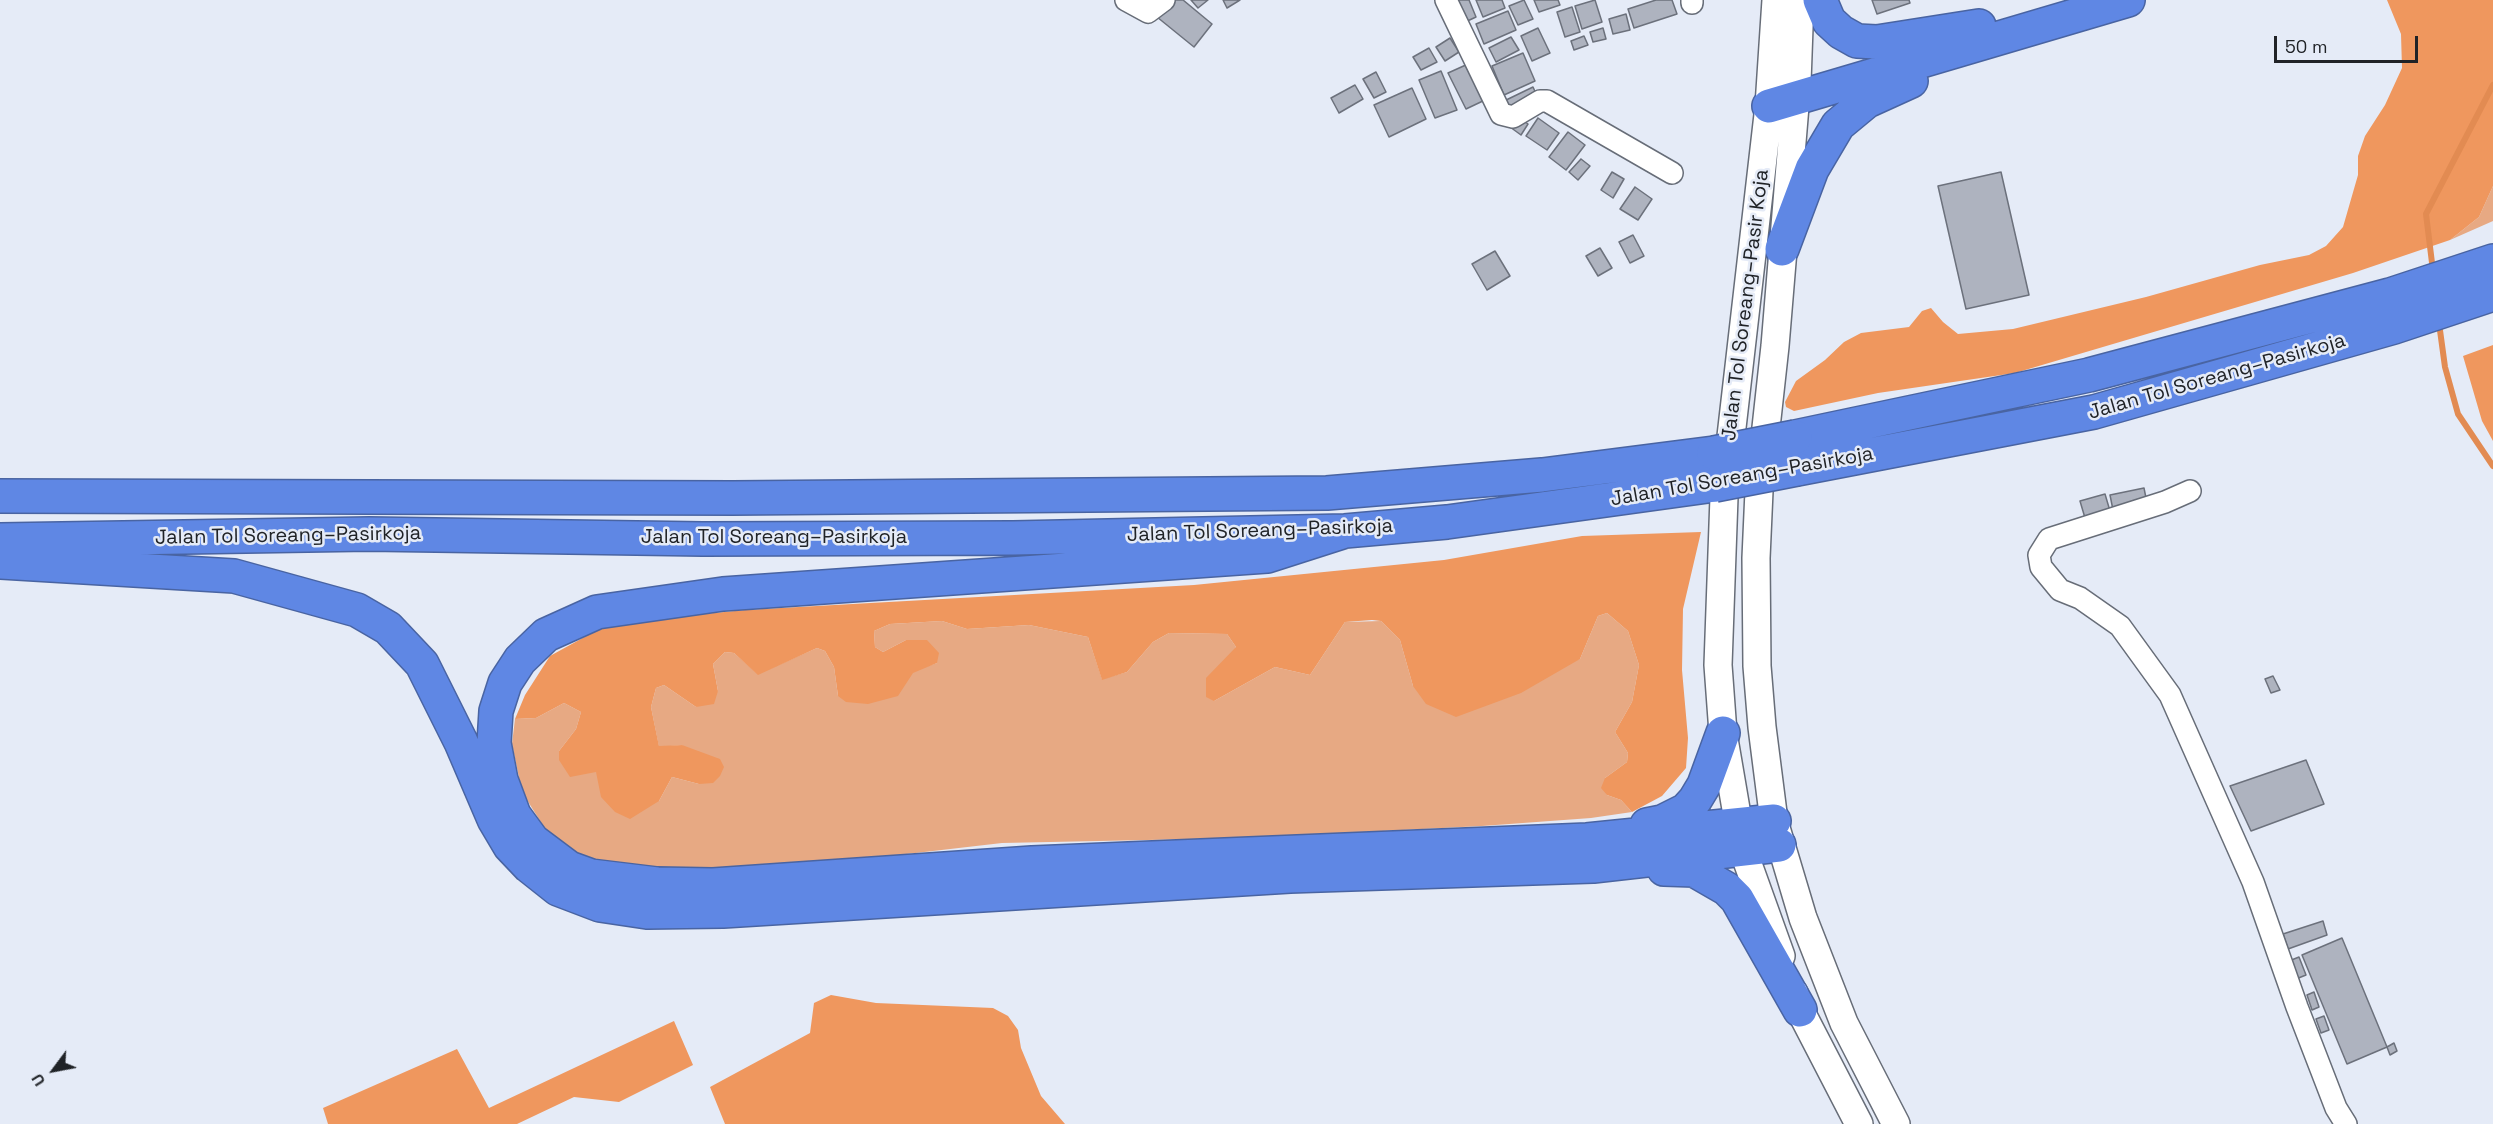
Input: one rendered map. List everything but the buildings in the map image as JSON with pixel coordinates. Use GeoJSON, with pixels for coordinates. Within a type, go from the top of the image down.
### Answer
{"type":"FeatureCollection","features":[{"type":"Feature","properties":{"kind":"highway"},"geometry":{"type":"LineString","coordinates":[[1820,0],[1829,21],[1841,32],[1857,41],[1877,42],[2128,0]]}},
{"type":"Feature","properties":{"kind":"highway"},"geometry":{"type":"LineString","coordinates":[[1783,94],[2056,12]]}},
{"type":"Feature","properties":{"kind":"highway"},"geometry":{"type":"LineString","coordinates":[[1782,249],[1812,169],[1838,124],[1868,101],[2056,12]]}},
{"type":"Feature","properties":{"kind":"highway"},"geometry":{"type":"LineString","coordinates":[[1783,94],[1979,26]]}},
{"type":"Feature","properties":{"kind":"highway","name":"Jalan Tol Soreang–Pasirkoja"},"geometry":{"type":"LineString","coordinates":[[0,540],[369,534],[703,539],[1012,538],[1345,531],[1447,522],[1714,469],[1795,437],[2089,375],[2487,270]]}},
{"type":"Feature","properties":{"kind":"highway","name":"Jalan Tol Soreang–Pasirkoja"},"geometry":{"type":"LineString","coordinates":[[0,496],[733,498],[1327,493],[1542,475],[1714,469],[1797,470],[2094,412],[2394,327],[2487,270]]}},
{"type":"Feature","properties":{"kind":"highway"},"geometry":{"type":"LineString","coordinates":[[1345,531],[1267,556],[723,594],[597,612],[546,635],[520,660],[505,683],[496,711],[494,743],[501,780],[514,815],[533,841],[569,868],[591,876],[657,884],[713,885],[1032,863],[1590,853],[1694,870],[1727,889],[1737,899],[1800,1010]]}},
{"type":"Feature","properties":{"kind":"highway"},"geometry":{"type":"LineString","coordinates":[[0,562],[234,576],[357,610],[388,628],[422,664],[462,742],[494,819],[510,846],[529,866],[558,889],[600,905],[647,912],[723,911],[1290,876],[1590,853],[1776,833]]}},
{"type":"Feature","properties":{"kind":"highway"},"geometry":{"type":"LineString","coordinates":[[1590,853],[1686,810],[1704,785],[1723,733]]}},
{"type":"Feature","properties":{"kind":"street"},"geometry":{"type":"LineString","coordinates":[[1126,0],[1148,12],[1164,0]]}},
{"type":"Feature","properties":{"kind":"street"},"geometry":{"type":"LineString","coordinates":[[1446,0],[1501,114],[1513,117],[1540,101],[1547,101],[1672,173]]}},
{"type":"Feature","properties":{"kind":"street","name":"Jalan Tol Soreang–Pasir Koja"},"geometry":{"type":"LineString","coordinates":[[1776,0],[1783,94],[1782,249],[1775,346],[1759,490],[1756,558],[1758,677],[1776,833],[1844,1023],[1896,1124]]}},
{"type":"Feature","properties":{"kind":"street","name":"Jalan Tol Soreang–Pasir Koja"},"geometry":{"type":"LineString","coordinates":[[1800,0],[1783,94],[1724,497],[1718,665],[1723,733],[1741,838],[1800,1010],[1859,1124]]}},
{"type":"Feature","properties":{"kind":"street"},"geometry":{"type":"LineString","coordinates":[[2190,491],[2165,502],[2049,538],[2039,555],[2041,567],[2060,590],[2080,598],[2120,626],[2170,695],[2253,882],[2336,1108],[2346,1124]]}},
{"type":"Feature","properties":{"kind":"shaded area"},"geometry":{"type":"Polygon","coordinates":[[[2387,0],[2493,0],[2493,186],[2479,217],[2450,240],[2353,273],[2015,373],[1878,393],[1794,411],[1786,407],[1785,402],[1796,381],[1825,360],[1844,342],[1861,333],[1909,327],[1922,311],[1931,308],[1958,334],[2013,329],[2146,297],[2260,265],[2309,255],[2326,246],[2343,227],[2358,175],[2358,156],[2365,136],[2385,105],[2402,68],[2401,34],[2387,0]]]}},
{"type":"Feature","properties":{"kind":"shaded area"},"geometry":{"type":"Polygon","coordinates":[[[2493,186],[2493,221],[2450,240],[2479,217],[2493,186]]]}},
{"type":"Feature","properties":{"kind":"shaded area"},"geometry":{"type":"Polygon","coordinates":[[[2493,345],[2493,441],[2482,421],[2463,356],[2493,345]]]}},
{"type":"Feature","properties":{"kind":"shaded area"},"geometry":{"type":"Polygon","coordinates":[[[1701,532],[1683,609],[1682,670],[1688,738],[1686,768],[1662,796],[1632,812],[1621,800],[1607,795],[1601,788],[1605,778],[1627,762],[1628,753],[1615,732],[1632,702],[1639,665],[1628,631],[1607,613],[1598,616],[1580,659],[1521,693],[1456,717],[1426,704],[1413,686],[1400,640],[1381,621],[1372,620],[1345,622],[1310,675],[1275,667],[1214,701],[1206,697],[1206,678],[1236,647],[1227,634],[1169,633],[1153,642],[1127,672],[1102,680],[1088,637],[1029,625],[967,629],[942,621],[890,624],[874,631],[875,647],[883,652],[906,640],[927,640],[939,653],[937,663],[913,673],[898,696],[868,704],[846,702],[838,696],[834,667],[825,651],[817,648],[758,675],[734,653],[725,652],[713,664],[718,691],[714,704],[696,707],[664,685],[656,688],[651,707],[659,746],[682,745],[720,759],[724,767],[720,776],[713,783],[699,784],[672,777],[659,801],[630,819],[615,812],[601,797],[596,772],[570,777],[559,760],[559,751],[576,729],[581,712],[564,703],[536,718],[515,719],[525,695],[550,656],[610,623],[745,610],[1194,585],[1444,560],[1582,536],[1701,532]]]}},
{"type":"Feature","properties":{"kind":"shaded area"},"geometry":{"type":"Polygon","coordinates":[[[1607,613],[1628,631],[1639,665],[1632,702],[1615,732],[1628,753],[1627,762],[1605,778],[1607,795],[1621,800],[1632,812],[1591,818],[1244,838],[1002,843],[760,871],[645,875],[573,853],[552,840],[522,792],[512,744],[515,719],[536,718],[564,703],[581,712],[576,729],[559,751],[596,772],[659,801],[672,777],[699,784],[682,745],[659,747],[651,707],[656,688],[664,685],[696,707],[718,691],[713,664],[725,652],[734,653],[758,674],[817,648],[825,651],[834,667],[838,696],[937,663],[906,640],[883,652],[875,647],[874,631],[890,624],[942,621],[967,629],[1029,625],[1088,637],[1102,679],[1127,672],[1153,642],[1169,633],[1227,634],[1236,647],[1214,701],[1275,667],[1310,675],[1345,622],[1381,621],[1400,640],[1413,686],[1580,659],[1598,616],[1607,613]]]}},
{"type":"Feature","properties":{"kind":"shaded area"},"geometry":{"type":"Polygon","coordinates":[[[831,995],[876,1003],[993,1008],[1008,1016],[1018,1030],[1021,1048],[1041,1096],[1065,1124],[725,1124],[710,1087],[810,1033],[814,1003],[831,995]]]}},
{"type":"Feature","properties":{"kind":"shaded area"},"geometry":{"type":"Polygon","coordinates":[[[674,1021],[693,1065],[619,1102],[574,1097],[517,1124],[328,1124],[323,1108],[457,1049],[489,1108],[674,1021]]]}},
{"type":"Feature","properties":{"kind":"waterway"},"geometry":{"type":"LineString","coordinates":[[2433,271],[2426,214],[2493,85]]}},
{"type":"Feature","properties":{"kind":"waterway"},"geometry":{"type":"LineString","coordinates":[[2439,323],[2445,367],[2458,414],[2493,466]]}}]}
